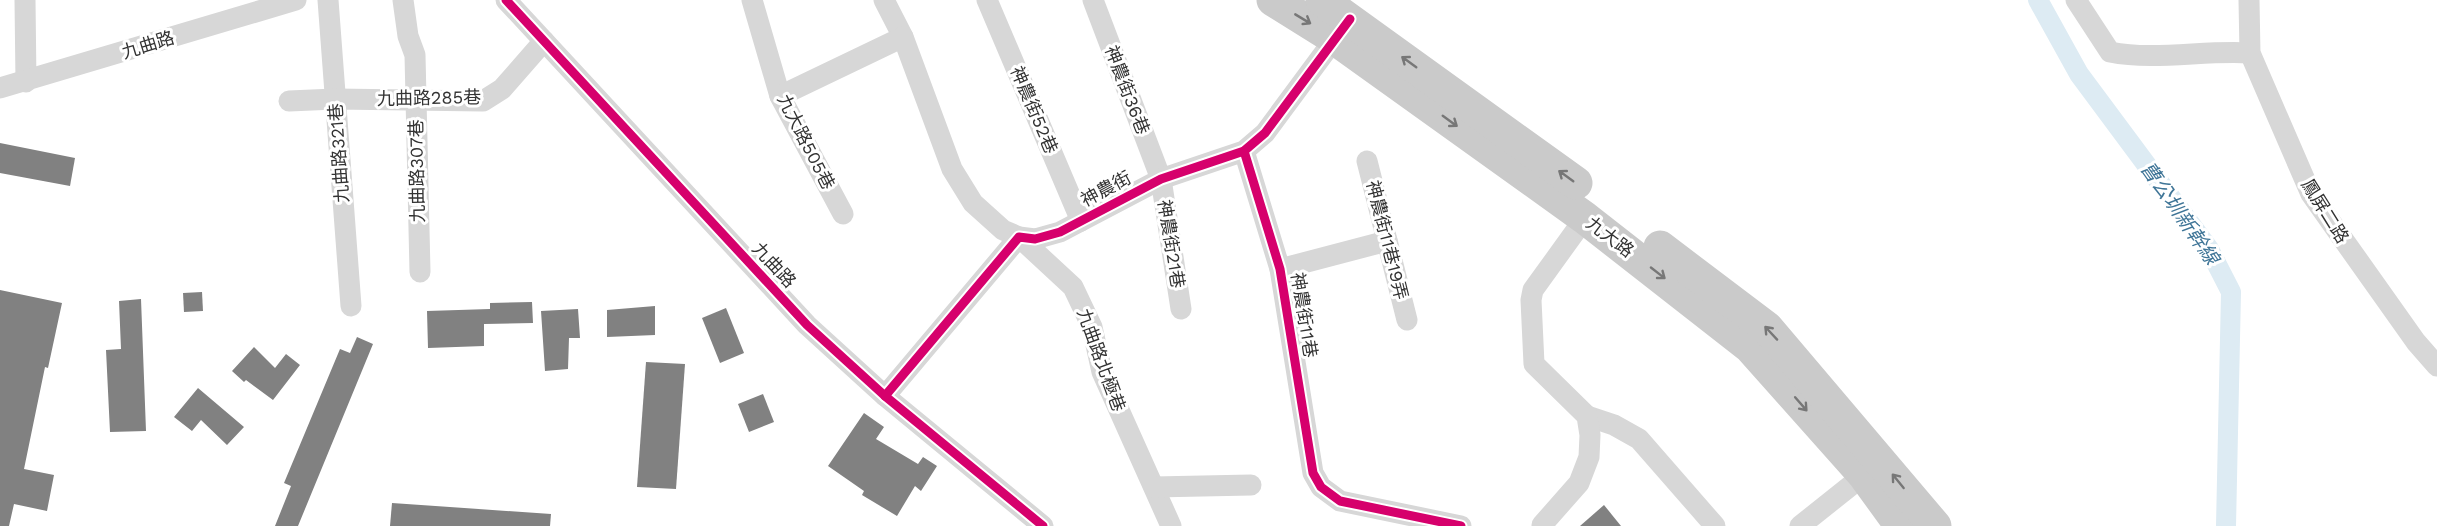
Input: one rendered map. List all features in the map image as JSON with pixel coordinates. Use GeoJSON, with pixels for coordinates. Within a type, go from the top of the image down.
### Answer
{"type":"FeatureCollection","features":[{"type":"Feature","properties":{"kind":"main road","name":"九大路"},"geometry":{"type":"LineString","coordinates":[[1273,0],[1342,28],[1597,199],[1767,328],[1935,526]]}},
{"type":"Feature","properties":{"kind":"main road","name":"九大路"},"geometry":{"type":"LineString","coordinates":[[1322,0],[1342,28],[1750,347],[1863,475],[1901,526]]}},
{"type":"Feature","properties":{"kind":"street"},"geometry":{"type":"LineString","coordinates":[[25,0],[26,82]]}},
{"type":"Feature","properties":{"kind":"street","name":"九曲路"},"geometry":{"type":"LineString","coordinates":[[0,88],[296,0]]}},
{"type":"Feature","properties":{"kind":"street","name":"九曲路321巷"},"geometry":{"type":"LineString","coordinates":[[328,0],[351,306]]}},
{"type":"Feature","properties":{"kind":"street","name":"九曲路307巷"},"geometry":{"type":"LineString","coordinates":[[403,0],[408,36],[415,55],[420,272]]}},
{"type":"Feature","properties":{"kind":"street","name":"九曲路"},"geometry":{"type":"LineString","coordinates":[[506,0],[807,325],[885,396],[1043,526]]}},
{"type":"Feature","properties":{"kind":"street","name":"九大路505巷"},"geometry":{"type":"LineString","coordinates":[[752,0],[780,96],[843,214]]}},
{"type":"Feature","properties":{"kind":"street","name":"九曲路北極巷"},"geometry":{"type":"LineString","coordinates":[[884,0],[903,38],[952,169],[973,203],[1003,230],[1019,237],[1073,287],[1092,327],[1102,372],[1171,526]]}},
{"type":"Feature","properties":{"kind":"street","name":"神農街52巷"},"geometry":{"type":"LineString","coordinates":[[987,0],[1081,221]]}},
{"type":"Feature","properties":{"kind":"street","name":"神農街36巷"},"geometry":{"type":"LineString","coordinates":[[1093,0],[1161,179]]}},
{"type":"Feature","properties":{"kind":"street"},"geometry":{"type":"LineString","coordinates":[[2076,0],[2110,52],[2130,56],[2219,51],[2250,53]]}},
{"type":"Feature","properties":{"kind":"street","name":"鳳屏二路"},"geometry":{"type":"LineString","coordinates":[[2250,0],[2250,53],[2311,195],[2416,342],[2437,366]]}},
{"type":"Feature","properties":{"kind":"street","name":"神農街"},"geometry":{"type":"LineString","coordinates":[[1019,237],[1035,239],[1060,232],[1161,179],[1244,151],[1264,133],[1342,28]]}},
{"type":"Feature","properties":{"kind":"street"},"geometry":{"type":"LineString","coordinates":[[780,96],[903,38]]}},
{"type":"Feature","properties":{"kind":"street","name":"九曲路285巷"},"geometry":{"type":"LineString","coordinates":[[289,101],[483,100],[502,89],[544,41]]}},
{"type":"Feature","properties":{"kind":"street","name":"神農街11巷"},"geometry":{"type":"LineString","coordinates":[[1244,151],[1280,269],[1313,473],[1321,487],[1340,501],[1390,519]]}},
{"type":"Feature","properties":{"kind":"street","name":"神農街11巷19弄"},"geometry":{"type":"LineString","coordinates":[[1367,160],[1407,320]]}},
{"type":"Feature","properties":{"kind":"street","name":"神農街21巷"},"geometry":{"type":"LineString","coordinates":[[1161,179],[1181,309]]}},
{"type":"Feature","properties":{"kind":"street"},"geometry":{"type":"LineString","coordinates":[[1585,218],[1533,290],[1531,300],[1534,364],[1587,417],[1614,424],[1639,439],[1715,526]]}},
{"type":"Feature","properties":{"kind":"street"},"geometry":{"type":"LineString","coordinates":[[885,396],[1019,237]]}},
{"type":"Feature","properties":{"kind":"street"},"geometry":{"type":"LineString","coordinates":[[1280,269],[1387,241]]}},
{"type":"Feature","properties":{"kind":"street"},"geometry":{"type":"LineString","coordinates":[[1542,525],[1579,483],[1589,457],[1590,435],[1587,417]]}},
{"type":"Feature","properties":{"kind":"street"},"geometry":{"type":"LineString","coordinates":[[1800,526],[1863,475]]}},
{"type":"Feature","properties":{"kind":"street"},"geometry":{"type":"LineString","coordinates":[[1154,487],[1251,485]]}},
{"type":"Feature","properties":{"kind":"street"},"geometry":{"type":"LineString","coordinates":[[1390,519],[1461,526]]}},
{"type":"Feature","properties":{"kind":"building"},"geometry":{"type":"Polygon","coordinates":[[[0,143],[75,158],[70,186],[0,173],[0,143]]]}},
{"type":"Feature","properties":{"kind":"building"},"geometry":{"type":"Polygon","coordinates":[[[0,290],[62,303],[48,368],[45,367],[24,469],[54,475],[47,511],[14,504],[9,526],[0,526],[0,290]]]}},
{"type":"Feature","properties":{"kind":"building"},"geometry":{"type":"Polygon","coordinates":[[[202,292],[203,311],[184,312],[183,293],[202,292]]]}},
{"type":"Feature","properties":{"kind":"building"},"geometry":{"type":"Polygon","coordinates":[[[141,299],[146,431],[110,432],[106,350],[121,349],[119,301],[141,299]]]}},
{"type":"Feature","properties":{"kind":"building"},"geometry":{"type":"Polygon","coordinates":[[[532,302],[533,323],[484,324],[484,346],[428,348],[427,311],[490,309],[490,303],[532,302]]]}},
{"type":"Feature","properties":{"kind":"building"},"geometry":{"type":"Polygon","coordinates":[[[655,306],[655,335],[607,337],[607,310],[655,306]]]}},
{"type":"Feature","properties":{"kind":"building"},"geometry":{"type":"Polygon","coordinates":[[[726,308],[744,353],[720,363],[702,318],[726,308]]]}},
{"type":"Feature","properties":{"kind":"building"},"geometry":{"type":"Polygon","coordinates":[[[578,309],[580,338],[569,338],[568,369],[545,371],[541,311],[578,309]]]}},
{"type":"Feature","properties":{"kind":"building"},"geometry":{"type":"Polygon","coordinates":[[[357,337],[373,344],[298,526],[275,526],[291,486],[284,483],[340,349],[350,353],[357,337]]]}},
{"type":"Feature","properties":{"kind":"building"},"geometry":{"type":"Polygon","coordinates":[[[254,347],[275,368],[286,354],[300,365],[273,400],[246,380],[244,382],[232,371],[254,347]]]}},
{"type":"Feature","properties":{"kind":"building"},"geometry":{"type":"Polygon","coordinates":[[[646,362],[685,364],[676,489],[637,487],[646,362]]]}},
{"type":"Feature","properties":{"kind":"building"},"geometry":{"type":"Polygon","coordinates":[[[198,388],[244,427],[227,445],[201,420],[192,431],[174,417],[198,388]]]}},
{"type":"Feature","properties":{"kind":"building"},"geometry":{"type":"Polygon","coordinates":[[[763,394],[774,422],[749,432],[738,404],[763,394]]]}},
{"type":"Feature","properties":{"kind":"building"},"geometry":{"type":"Polygon","coordinates":[[[864,413],[884,427],[876,439],[918,464],[923,457],[937,466],[921,491],[915,486],[897,516],[862,495],[864,491],[828,466],[864,413]]]}},
{"type":"Feature","properties":{"kind":"building"},"geometry":{"type":"Polygon","coordinates":[[[392,503],[551,514],[550,526],[390,526],[392,503]]]}},
{"type":"Feature","properties":{"kind":"building"},"geometry":{"type":"Polygon","coordinates":[[[1604,505],[1621,526],[1580,526],[1604,505]]]}},
{"type":"Feature","properties":{"kind":"waterway","name":"曹公圳新幹線"},"geometry":{"type":"LineString","coordinates":[[2038,0],[2079,74],[2209,249],[2231,292],[2226,526]]}},
{"type":"Feature","properties":{"kind":"cycle path"},"geometry":{"type":"LineString","coordinates":[[506,0],[807,325],[885,396],[1043,526]]}},
{"type":"Feature","properties":{"kind":"cycle path"},"geometry":{"type":"LineString","coordinates":[[885,396],[1019,237],[1035,239],[1060,232],[1161,179],[1244,151],[1265,133],[1350,19]]}},
{"type":"Feature","properties":{"kind":"cycle path"},"geometry":{"type":"LineString","coordinates":[[1244,151],[1280,269],[1313,473],[1321,487],[1340,501],[1461,526]]}}]}
